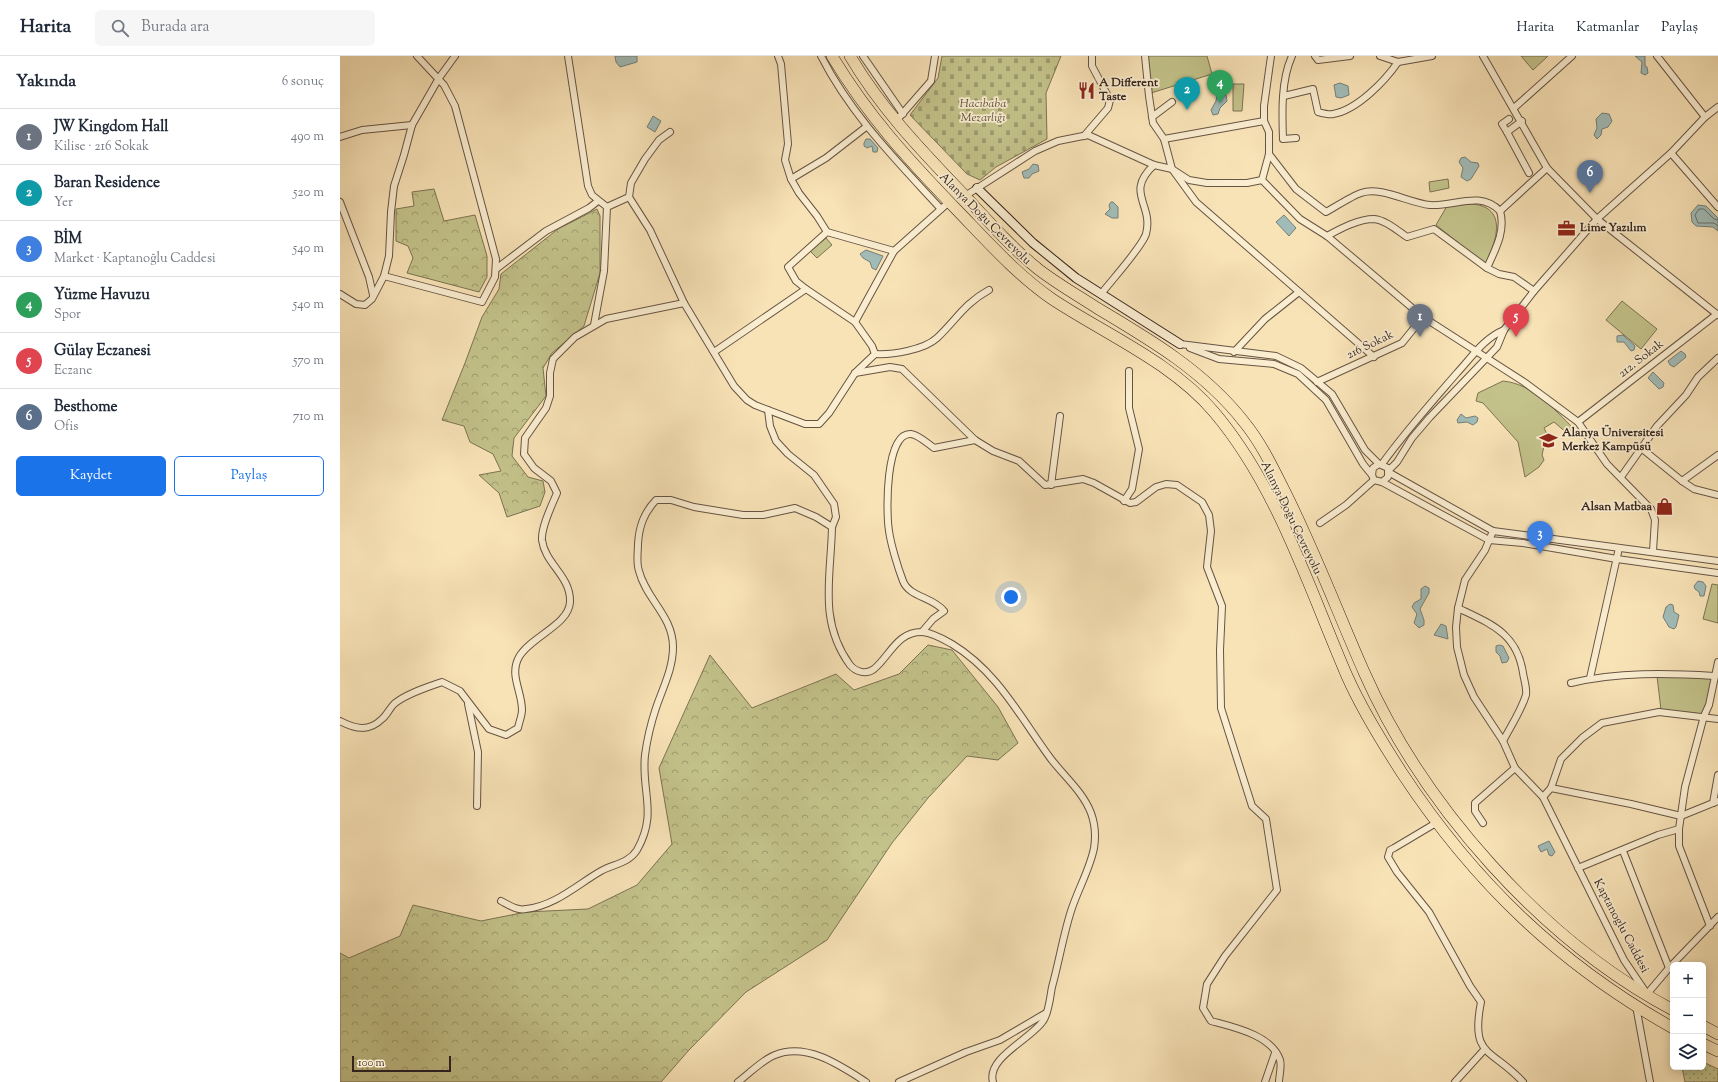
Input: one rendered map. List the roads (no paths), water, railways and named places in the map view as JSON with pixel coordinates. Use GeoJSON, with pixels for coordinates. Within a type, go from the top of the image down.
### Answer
{"type":"FeatureCollection","features":[{"type":"Feature","properties":{"kind":"highway","name":"Alanya Doğu Çevreyolu"},"geometry":{"type":"LineString","coordinates":[[832,56],[872,116],[945,206],[1027,280],[1052,299],[1170,373],[1192,390],[1212,409],[1232,434],[1248,459],[1274,507],[1348,679],[1367,718],[1436,823],[1495,892],[1542,937],[1586,971],[1636,1006],[1670,1026]]}},
{"type":"Feature","properties":{"kind":"highway","name":"Alanya Doğu Çevreyolu"},"geometry":{"type":"LineString","coordinates":[[850,56],[871,89],[899,117],[965,196],[1014,248],[1038,269],[1201,376],[1221,395],[1245,423],[1263,449],[1295,511],[1380,707],[1400,740],[1448,811],[1477,849],[1502,877],[1555,928],[1612,972],[1669,1008]]}},
{"type":"Feature","properties":{"kind":"highway"},"geometry":{"type":"LineString","coordinates":[[1706,1028],[1718,1034]]}},
{"type":"Feature","properties":{"kind":"highway"},"geometry":{"type":"LineString","coordinates":[[1706,1045],[1718,1051]]}},
{"type":"Feature","properties":{"kind":"street"},"geometry":{"type":"LineString","coordinates":[[384,276],[482,302],[491,287],[496,269],[496,260],[455,106],[450,94],[439,78],[416,56]]}},
{"type":"Feature","properties":{"kind":"street"},"geometry":{"type":"LineString","coordinates":[[340,294],[361,305],[368,303],[384,276],[389,256],[394,186],[412,125],[439,78],[455,56]]}},
{"type":"Feature","properties":{"kind":"street"},"geometry":{"type":"LineString","coordinates":[[568,56],[588,186],[592,195],[607,207]]}},
{"type":"Feature","properties":{"kind":"street"},"geometry":{"type":"LineString","coordinates":[[778,56],[781,64],[788,144],[785,160],[791,179],[799,193],[817,216],[827,232],[894,251]]}},
{"type":"Feature","properties":{"kind":"street"},"geometry":{"type":"LineString","coordinates":[[821,56],[840,91],[866,127],[945,206],[894,251],[855,322]]}},
{"type":"Feature","properties":{"kind":"street"},"geometry":{"type":"LineString","coordinates":[[863,56],[899,117],[931,80],[935,56]]}},
{"type":"Feature","properties":{"kind":"street"},"geometry":{"type":"LineString","coordinates":[[1084,136],[1108,108],[1110,100],[1092,66],[1092,56]]}},
{"type":"Feature","properties":{"kind":"street"},"geometry":{"type":"LineString","coordinates":[[1145,56],[1153,123],[1164,139],[1172,169],[1196,202],[1374,357]]}},
{"type":"Feature","properties":{"kind":"street"},"geometry":{"type":"LineString","coordinates":[[1262,180],[1269,154],[1270,132],[1264,121],[1264,106],[1270,56]]}},
{"type":"Feature","properties":{"kind":"street"},"geometry":{"type":"LineString","coordinates":[[1292,56],[1286,69],[1282,117],[1283,139],[1296,138]]}},
{"type":"Feature","properties":{"kind":"street"},"geometry":{"type":"LineString","coordinates":[[1315,56],[1318,60],[1350,56]]}},
{"type":"Feature","properties":{"kind":"street"},"geometry":{"type":"LineString","coordinates":[[1380,56],[1398,62],[1432,56]]}},
{"type":"Feature","properties":{"kind":"street"},"geometry":{"type":"LineString","coordinates":[[1483,56],[1522,121],[1547,168],[1597,219],[1718,314]]}},
{"type":"Feature","properties":{"kind":"street"},"geometry":{"type":"LineString","coordinates":[[1514,108],[1572,56]]}},
{"type":"Feature","properties":{"kind":"street"},"geometry":{"type":"LineString","coordinates":[[1657,56],[1705,117]]}},
{"type":"Feature","properties":{"kind":"street"},"geometry":{"type":"LineString","coordinates":[[1284,96],[1314,89],[1318,112],[1333,114],[1354,106],[1391,72],[1398,62]]}},
{"type":"Feature","properties":{"kind":"street"},"geometry":{"type":"LineString","coordinates":[[1152,117],[1172,102]]}},
{"type":"Feature","properties":{"kind":"street"},"geometry":{"type":"LineString","coordinates":[[1382,482],[1387,480],[1389,472],[1412,438],[1430,417],[1497,348],[1504,330],[1534,291],[1597,219],[1671,153],[1705,117],[1718,107]]}},
{"type":"Feature","properties":{"kind":"street"},"geometry":{"type":"LineString","coordinates":[[1508,119],[1502,124],[1529,173]]}},
{"type":"Feature","properties":{"kind":"street"},"geometry":{"type":"LineString","coordinates":[[1164,139],[1264,121]]}},
{"type":"Feature","properties":{"kind":"street"},"geometry":{"type":"LineString","coordinates":[[1507,132],[1522,121]]}},
{"type":"Feature","properties":{"kind":"street"},"geometry":{"type":"LineString","coordinates":[[340,137],[362,130],[412,125]]}},
{"type":"Feature","properties":{"kind":"street"},"geometry":{"type":"LineString","coordinates":[[791,179],[826,158],[866,127]]}},
{"type":"Feature","properties":{"kind":"street"},"geometry":{"type":"LineString","coordinates":[[670,132],[659,140],[645,159],[631,183],[630,197],[650,230],[684,303],[739,393],[755,405],[805,424],[819,424],[829,413],[855,373],[875,354],[890,355],[917,348],[936,340],[975,297],[989,290]]}},
{"type":"Feature","properties":{"kind":"street"},"geometry":{"type":"LineString","coordinates":[[965,196],[1035,151],[1058,141],[1084,136],[1092,136],[1154,165],[1172,169],[1189,180],[1207,183],[1247,183],[1262,180]]}},
{"type":"Feature","properties":{"kind":"street"},"geometry":{"type":"LineString","coordinates":[[1671,153],[1718,207]]}},
{"type":"Feature","properties":{"kind":"street"},"geometry":{"type":"LineString","coordinates":[[1269,154],[1296,189],[1326,212],[1361,193],[1376,192],[1430,205],[1472,199],[1489,202],[1500,211],[1502,224],[1499,238],[1487,268]]}},
{"type":"Feature","properties":{"kind":"street"},"geometry":{"type":"LineString","coordinates":[[1101,294],[1144,238],[1147,221],[1140,182],[1144,174],[1154,165]]}},
{"type":"Feature","properties":{"kind":"street"},"geometry":{"type":"LineString","coordinates":[[1500,211],[1547,168]]}},
{"type":"Feature","properties":{"kind":"street"},"geometry":{"type":"LineString","coordinates":[[1262,180],[1300,219],[1327,236],[1423,317],[1477,350],[1486,358],[1524,382],[1578,422],[1607,464],[1643,499],[1654,514],[1653,551]]}},
{"type":"Feature","properties":{"kind":"street"},"geometry":{"type":"LineString","coordinates":[[977,188],[1033,243],[1076,278],[1180,344],[1219,359],[1274,364],[1298,374],[1326,400],[1363,464],[1373,477],[1490,540],[1523,543],[1617,560],[1718,573]]}},
{"type":"Feature","properties":{"kind":"street"},"geometry":{"type":"LineString","coordinates":[[607,207],[630,197]]}},
{"type":"Feature","properties":{"kind":"street"},"geometry":{"type":"LineString","coordinates":[[496,269],[546,231],[589,208],[598,201]]}},
{"type":"Feature","properties":{"kind":"street"},"geometry":{"type":"LineString","coordinates":[[340,202],[369,277],[373,296]]}},
{"type":"Feature","properties":{"kind":"street"},"geometry":{"type":"LineString","coordinates":[[594,325],[604,271],[607,207]]}},
{"type":"Feature","properties":{"kind":"street"},"geometry":{"type":"LineString","coordinates":[[1327,236],[1361,221],[1375,219],[1389,225],[1407,237],[1434,229],[1487,268],[1499,274],[1514,277],[1534,291]]}},
{"type":"Feature","properties":{"kind":"street"},"geometry":{"type":"LineString","coordinates":[[827,232],[788,267],[796,281],[855,322],[872,346],[875,354]]}},
{"type":"Feature","properties":{"kind":"street"},"geometry":{"type":"LineString","coordinates":[[714,352],[806,289]]}},
{"type":"Feature","properties":{"kind":"street"},"geometry":{"type":"LineString","coordinates":[[1234,352],[1264,319],[1299,292]]}},
{"type":"Feature","properties":{"kind":"street"},"geometry":{"type":"LineString","coordinates":[[340,721],[353,728],[365,729],[382,720],[394,704],[442,682],[460,691],[489,729],[506,735],[518,728],[522,710],[514,674],[518,658],[525,648],[565,617],[570,603],[566,581],[546,555],[542,539],[557,493],[551,481],[534,468],[524,454],[525,438],[546,408],[550,396],[550,372],[554,359],[575,337],[594,325],[618,315],[684,303]]}},
{"type":"Feature","properties":{"kind":"street","name":"212. Sokak"},"geometry":{"type":"LineString","coordinates":[[1578,422],[1718,314]]}},
{"type":"Feature","properties":{"kind":"street","name":"216 Sokak"},"geometry":{"type":"LineString","coordinates":[[1317,382],[1402,343],[1423,317]]}},
{"type":"Feature","properties":{"kind":"street"},"geometry":{"type":"LineString","coordinates":[[1320,523],[1346,505],[1373,477],[1373,468],[1381,464],[1405,433],[1477,350],[1494,334],[1504,330]]}},
{"type":"Feature","properties":{"kind":"street"},"geometry":{"type":"LineString","coordinates":[[1180,344],[1234,352],[1276,356],[1301,368],[1332,394],[1365,450],[1389,472],[1493,531],[1619,548],[1653,551],[1718,561]]}},
{"type":"Feature","properties":{"kind":"street"},"geometry":{"type":"LineString","coordinates":[[1621,477],[1657,426],[1686,395],[1698,377],[1718,358]]}},
{"type":"Feature","properties":{"kind":"street"},"geometry":{"type":"LineString","coordinates":[[855,373],[890,367],[902,369],[975,440],[993,451],[1019,461],[1045,485],[1083,479],[1094,483],[1130,503],[1136,502],[1156,487],[1166,484],[1177,486],[1202,502],[1209,515],[1211,531],[1207,567],[1218,591],[1222,606],[1220,650],[1222,708],[1252,806],[1266,819],[1277,890],[1239,938],[1210,979],[1207,984],[1203,1008],[1211,1021],[1248,1031],[1272,1048],[1280,1060],[1279,1082]]}},
{"type":"Feature","properties":{"kind":"street"},"geometry":{"type":"LineString","coordinates":[[1124,501],[1132,489],[1139,450],[1129,408],[1129,372]]}},
{"type":"Feature","properties":{"kind":"street"},"geometry":{"type":"LineString","coordinates":[[768,410],[770,426],[776,441],[782,448],[814,475],[834,504],[836,517],[832,527],[832,556],[828,587],[830,617],[834,633],[852,667],[862,672],[873,670],[896,643],[912,634],[922,632],[935,635],[954,645],[987,671],[999,684],[1051,760],[1086,802],[1091,813],[1094,826],[1094,850],[1071,910],[1044,1020],[998,1062],[992,1071],[993,1082]]}},
{"type":"Feature","properties":{"kind":"street"},"geometry":{"type":"LineString","coordinates":[[1052,485],[1060,416]]}},
{"type":"Feature","properties":{"kind":"street"},"geometry":{"type":"LineString","coordinates":[[922,632],[933,619],[944,611],[927,598],[907,590],[903,581],[889,531],[886,491],[896,446],[900,437],[907,434],[916,435],[934,448],[975,440]]}},
{"type":"Feature","properties":{"kind":"street"},"geometry":{"type":"LineString","coordinates":[[1641,448],[1694,489],[1718,495]]}},
{"type":"Feature","properties":{"kind":"street"},"geometry":{"type":"LineString","coordinates":[[1682,481],[1718,456]]}},
{"type":"Feature","properties":{"kind":"street"},"geometry":{"type":"LineString","coordinates":[[501,901],[517,909],[525,910],[555,899],[605,868],[628,859],[638,848],[648,825],[649,807],[644,770],[646,748],[656,709],[671,669],[673,645],[667,619],[644,584],[638,571],[637,561],[640,527],[646,512],[656,500],[671,500],[694,507],[743,515],[763,515],[795,508],[816,517],[832,527]]}},
{"type":"Feature","properties":{"kind":"street"},"geometry":{"type":"LineString","coordinates":[[1483,822],[1475,811],[1475,803],[1515,768],[1503,741],[1474,697],[1464,675],[1457,647],[1456,627],[1458,608],[1465,580],[1490,540],[1493,531]]}},
{"type":"Feature","properties":{"kind":"street"},"geometry":{"type":"LineString","coordinates":[[1590,678],[1619,548]]}},
{"type":"Feature","properties":{"kind":"street"},"geometry":{"type":"LineString","coordinates":[[1458,608],[1495,626],[1507,636],[1516,648],[1522,661],[1526,692],[1519,712],[1503,741]]}},
{"type":"Feature","properties":{"kind":"street"},"geometry":{"type":"LineString","coordinates":[[1710,926],[1679,846],[1679,829],[1685,787],[1704,716],[1709,705],[1718,662]]}},
{"type":"Feature","properties":{"kind":"street"},"geometry":{"type":"LineString","coordinates":[[1571,683],[1590,678],[1674,673],[1714,676]]}},
{"type":"Feature","properties":{"kind":"street"},"geometry":{"type":"LineString","coordinates":[[468,702],[478,752],[477,806]]}},
{"type":"Feature","properties":{"kind":"street"},"geometry":{"type":"LineString","coordinates":[[1543,797],[1551,788],[1561,759],[1582,738],[1602,723],[1659,712],[1704,716],[1718,719]]}},
{"type":"Feature","properties":{"kind":"street","name":"Kaptanoglu Caddesi"},"geometry":{"type":"LineString","coordinates":[[1515,768],[1543,797],[1624,960],[1647,994]]}},
{"type":"Feature","properties":{"kind":"street"},"geometry":{"type":"LineString","coordinates":[[1551,788],[1631,804],[1681,816],[1716,802],[1718,775]]}},
{"type":"Feature","properties":{"kind":"street"},"geometry":{"type":"LineString","coordinates":[[1436,823],[1390,850],[1388,857],[1397,872],[1429,912],[1470,986],[1481,1002],[1478,1029],[1484,1050],[1523,1082]]}},
{"type":"Feature","properties":{"kind":"street"},"geometry":{"type":"LineString","coordinates":[[1578,868],[1623,851],[1658,835],[1679,829]]}},
{"type":"Feature","properties":{"kind":"street"},"geometry":{"type":"LineString","coordinates":[[1623,851],[1669,968]]}},
{"type":"Feature","properties":{"kind":"street"},"geometry":{"type":"LineString","coordinates":[[1647,994],[1669,968],[1718,917]]}},
{"type":"Feature","properties":{"kind":"street"},"geometry":{"type":"LineString","coordinates":[[1636,1006],[1650,1082]]}},
{"type":"Feature","properties":{"kind":"street"},"geometry":{"type":"LineString","coordinates":[[899,1082],[966,1052],[1000,1040],[1046,1013]]}},
{"type":"Feature","properties":{"kind":"street"},"geometry":{"type":"LineString","coordinates":[[1455,1082],[1484,1050]]}},
{"type":"Feature","properties":{"kind":"street"},"geometry":{"type":"LineString","coordinates":[[738,1082],[774,1055],[785,1051],[798,1051],[838,1064],[866,1082]]}},
{"type":"Feature","properties":{"kind":"street"},"geometry":{"type":"LineString","coordinates":[[1265,1082],[1275,1053]]}},
{"type":"Feature","properties":{"kind":"water"},"geometry":{"type":"Polygon","coordinates":[[[615,56],[637,56],[637,62],[620,67],[616,62],[615,56]]]}},
{"type":"Feature","properties":{"kind":"water"},"geometry":{"type":"Polygon","coordinates":[[[1635,56],[1645,56],[1645,66],[1647,67],[1648,73],[1645,75],[1641,73],[1642,62],[1635,56]]]}},
{"type":"Feature","properties":{"kind":"water"},"geometry":{"type":"Polygon","coordinates":[[[1340,83],[1348,86],[1349,95],[1341,98],[1336,97],[1334,85],[1340,83]]]}},
{"type":"Feature","properties":{"kind":"water"},"geometry":{"type":"Polygon","coordinates":[[[1223,93],[1226,95],[1227,101],[1220,108],[1218,114],[1213,115],[1211,110],[1216,101],[1217,95],[1223,93]]]}},
{"type":"Feature","properties":{"kind":"water"},"geometry":{"type":"Polygon","coordinates":[[[1602,113],[1609,114],[1612,121],[1608,127],[1602,129],[1601,135],[1597,139],[1594,135],[1597,128],[1596,119],[1602,113]]]}},
{"type":"Feature","properties":{"kind":"water"},"geometry":{"type":"Polygon","coordinates":[[[653,116],[661,121],[655,132],[647,127],[653,116]]]}},
{"type":"Feature","properties":{"kind":"water"},"geometry":{"type":"Polygon","coordinates":[[[866,139],[870,139],[878,148],[877,152],[873,152],[872,146],[867,148],[864,146],[866,139]]]}},
{"type":"Feature","properties":{"kind":"water"},"geometry":{"type":"Polygon","coordinates":[[[1465,157],[1471,162],[1478,163],[1479,166],[1471,179],[1467,181],[1461,177],[1463,168],[1459,162],[1461,158],[1465,157]]]}},
{"type":"Feature","properties":{"kind":"water"},"geometry":{"type":"Polygon","coordinates":[[[1033,164],[1038,165],[1039,171],[1032,174],[1029,178],[1024,178],[1022,172],[1029,169],[1033,164]]]}},
{"type":"Feature","properties":{"kind":"water"},"geometry":{"type":"Polygon","coordinates":[[[1111,202],[1118,207],[1118,218],[1112,218],[1105,214],[1110,209],[1109,205],[1111,202]]]}},
{"type":"Feature","properties":{"kind":"water"},"geometry":{"type":"Polygon","coordinates":[[[1698,205],[1706,206],[1718,218],[1718,231],[1713,227],[1696,226],[1692,222],[1691,213],[1698,205]]]}},
{"type":"Feature","properties":{"kind":"water"},"geometry":{"type":"Polygon","coordinates":[[[1284,215],[1296,228],[1289,236],[1276,222],[1284,215]]]}},
{"type":"Feature","properties":{"kind":"water"},"geometry":{"type":"Polygon","coordinates":[[[866,250],[883,256],[876,270],[872,268],[870,262],[863,258],[860,254],[866,250]]]}},
{"type":"Feature","properties":{"kind":"water"},"geometry":{"type":"Polygon","coordinates":[[[1623,335],[1635,346],[1634,350],[1631,351],[1624,342],[1617,342],[1617,336],[1623,335]]]}},
{"type":"Feature","properties":{"kind":"water"},"geometry":{"type":"Polygon","coordinates":[[[1681,351],[1686,357],[1674,367],[1670,365],[1668,361],[1681,351]]]}},
{"type":"Feature","properties":{"kind":"water"},"geometry":{"type":"Polygon","coordinates":[[[1653,372],[1664,383],[1663,387],[1659,389],[1648,378],[1653,372]]]}},
{"type":"Feature","properties":{"kind":"water"},"geometry":{"type":"Polygon","coordinates":[[[1461,414],[1466,418],[1475,416],[1478,418],[1477,422],[1473,425],[1467,422],[1458,423],[1457,420],[1461,414]]]}},
{"type":"Feature","properties":{"kind":"water"},"geometry":{"type":"Polygon","coordinates":[[[1698,581],[1703,582],[1706,586],[1704,596],[1700,596],[1699,592],[1695,589],[1694,586],[1698,581]]]}},
{"type":"Feature","properties":{"kind":"water"},"geometry":{"type":"Polygon","coordinates":[[[1425,586],[1429,588],[1429,593],[1420,609],[1424,620],[1424,625],[1419,628],[1414,623],[1417,614],[1412,607],[1414,603],[1421,599],[1421,589],[1425,586]]]}},
{"type":"Feature","properties":{"kind":"water"},"geometry":{"type":"Polygon","coordinates":[[[1670,604],[1673,605],[1674,612],[1679,615],[1676,627],[1674,629],[1669,627],[1663,617],[1666,607],[1670,604]]]}},
{"type":"Feature","properties":{"kind":"water"},"geometry":{"type":"Polygon","coordinates":[[[1441,624],[1446,626],[1448,639],[1434,635],[1441,624]]]}},
{"type":"Feature","properties":{"kind":"water"},"geometry":{"type":"Polygon","coordinates":[[[1496,646],[1503,646],[1509,658],[1507,662],[1502,663],[1500,656],[1496,652],[1496,646]]]}},
{"type":"Feature","properties":{"kind":"water"},"geometry":{"type":"Polygon","coordinates":[[[1549,841],[1555,852],[1552,856],[1549,855],[1547,849],[1541,852],[1538,846],[1549,841]]]}},
{"type":"Feature","properties":{"kind":"place","name":"A Different Taste"},"geometry":{"type":"Point","coordinates":[1086,90]}},
{"type":"Feature","properties":{"kind":"place","name":"Yüzme Havuzu"},"geometry":{"type":"Point","coordinates":[1220,103]}},
{"type":"Feature","properties":{"kind":"place","name":"Baran Residence"},"geometry":{"type":"Point","coordinates":[1187,110]}},
{"type":"Feature","properties":{"kind":"place","name":"Besthome"},"geometry":{"type":"Point","coordinates":[1590,193]}},
{"type":"Feature","properties":{"kind":"place","name":"Lime Yazılım"},"geometry":{"type":"Point","coordinates":[1567,228]}},
{"type":"Feature","properties":{"kind":"place","name":"JW Kingdom Hall"},"geometry":{"type":"Point","coordinates":[1420,337]}},
{"type":"Feature","properties":{"kind":"place","name":"Gülay Eczanesi"},"geometry":{"type":"Point","coordinates":[1516,337]}},
{"type":"Feature","properties":{"kind":"place","name":"Alanya Üniversitesi Merkez Kampüsü"},"geometry":{"type":"Point","coordinates":[1549,440]}},
{"type":"Feature","properties":{"kind":"place","name":"Alsan Matbaa"},"geometry":{"type":"Point","coordinates":[1665,507]}},
{"type":"Feature","properties":{"kind":"place","name":"BİM"},"geometry":{"type":"Point","coordinates":[1540,554]}},
{"type":"Feature","properties":{"kind":"park label","name":"Hacıbaba Mezarlığı"},"geometry":{"type":"Point","coordinates":[983,111]}}]}
